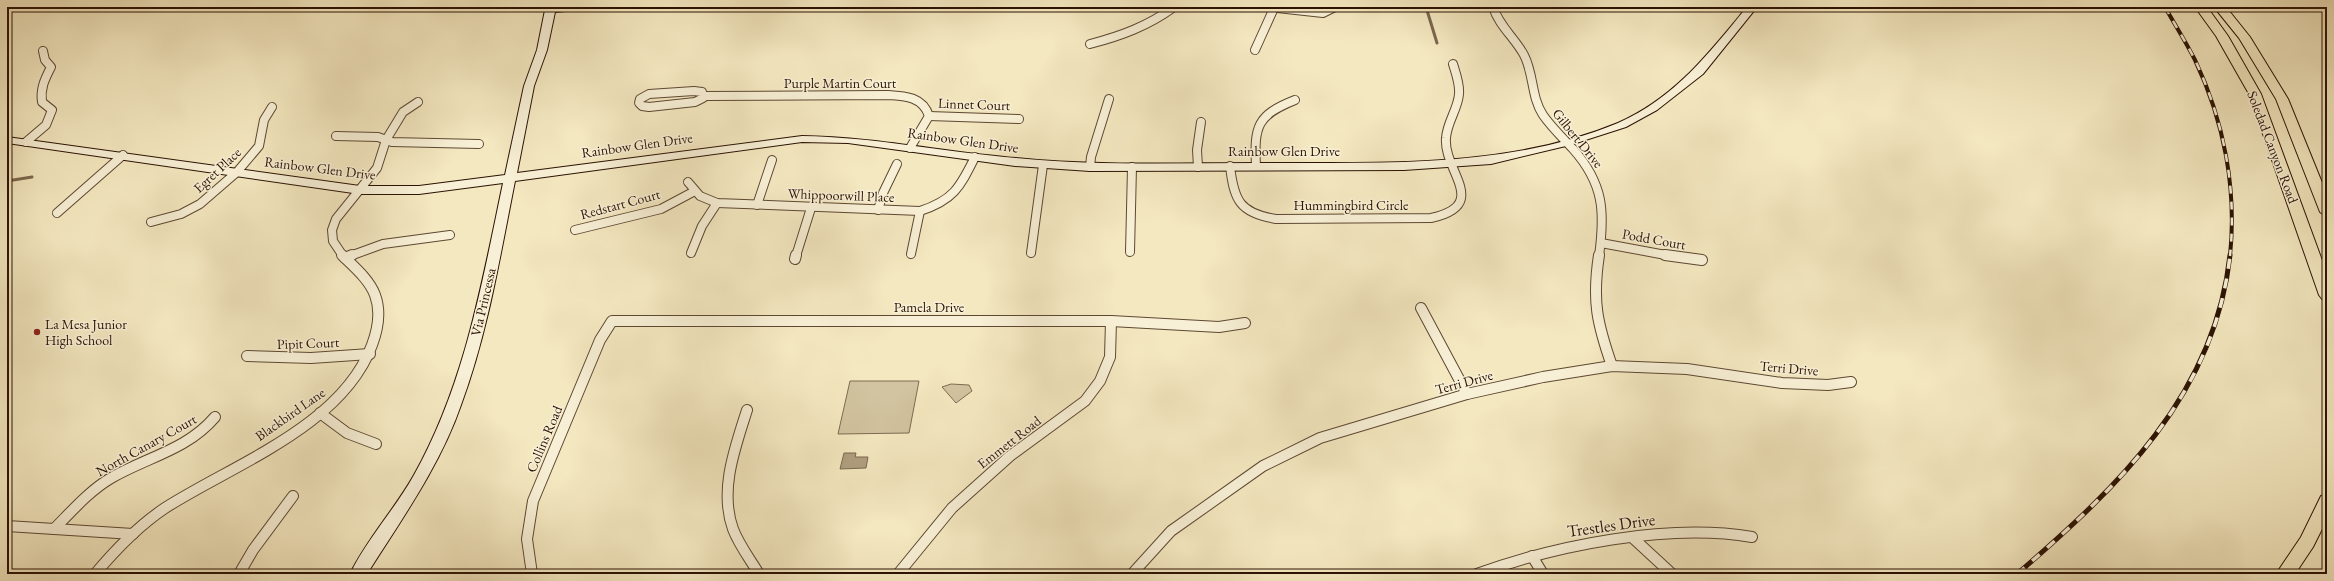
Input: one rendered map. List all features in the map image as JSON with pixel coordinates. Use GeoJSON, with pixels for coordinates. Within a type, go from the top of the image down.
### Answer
{"type":"FeatureCollection","features":[{"type":"Feature","properties":{"kind":"main road","name":"Soledad Canyon Road"},"geometry":{"type":"LineString","coordinates":[[2201,7],[2222,36],[2255,94],[2325,281],[2327,295]]}},
{"type":"Feature","properties":{"kind":"main road","name":"Soledad Canyon Road"},"geometry":{"type":"LineString","coordinates":[[2220,7],[2244,37],[2282,99],[2327,212]]}},
{"type":"Feature","properties":{"kind":"main road"},"geometry":{"type":"LineString","coordinates":[[2285,574],[2307,542],[2327,501]]}},
{"type":"Feature","properties":{"kind":"street"},"geometry":{"type":"LineString","coordinates":[[551,8],[575,7]]}},
{"type":"Feature","properties":{"kind":"street"},"geometry":{"type":"LineString","coordinates":[[1090,44],[1116,38],[1147,25],[1174,7]]}},
{"type":"Feature","properties":{"kind":"street"},"geometry":{"type":"LineString","coordinates":[[1255,50],[1271,8],[1323,13],[1330,11],[1334,7]]}},
{"type":"Feature","properties":{"kind":"street","name":"Gilbert Drive"},"geometry":{"type":"LineString","coordinates":[[1493,7],[1499,24],[1524,55],[1528,65],[1534,96],[1542,113],[1589,169],[1598,185],[1604,215],[1595,275],[1594,303],[1600,331],[1612,366]]}},
{"type":"Feature","properties":{"kind":"street","name":"Rainbow Glen Drive"},"geometry":{"type":"LineString","coordinates":[[7,140],[123,155],[360,190],[419,190],[780,141],[848,140],[1043,165],[1090,167],[1451,164],[1491,160],[1566,143],[1622,126],[1672,95],[1699,72],[1752,7]]}},
{"type":"Feature","properties":{"kind":"street","name":"Via Princessa"},"geometry":{"type":"LineString","coordinates":[[358,574],[420,478],[454,406],[480,324],[529,86],[542,50],[551,8]]}},
{"type":"Feature","properties":{"kind":"street"},"geometry":{"type":"LineString","coordinates":[[26,142],[44,128],[51,119],[52,110],[42,102],[40,97],[40,88],[51,67],[45,60],[43,52]]}},
{"type":"Feature","properties":{"kind":"street","name":"Hummingbird Circle"},"geometry":{"type":"LineString","coordinates":[[1230,166],[1233,189],[1237,201],[1247,212],[1259,217],[1276,219],[1431,218],[1447,214],[1457,207],[1462,195],[1460,182],[1451,164],[1446,144],[1447,131],[1459,97],[1459,86],[1453,64]]}},
{"type":"Feature","properties":{"kind":"street","name":"Purple Martin Court"},"geometry":{"type":"LineString","coordinates":[[704,96],[702,92],[697,90],[652,93],[642,97],[639,103],[645,106],[691,103],[698,101],[704,96],[908,96],[920,101],[927,108],[929,116]]}},
{"type":"Feature","properties":{"kind":"street"},"geometry":{"type":"LineString","coordinates":[[1090,167],[1091,157],[1109,99]]}},
{"type":"Feature","properties":{"kind":"street"},"geometry":{"type":"LineString","coordinates":[[1256,166],[1254,141],[1257,126],[1265,113],[1276,106],[1295,100]]}},
{"type":"Feature","properties":{"kind":"street","name":"Blackbird Lane"},"geometry":{"type":"LineString","coordinates":[[95,574],[112,553],[164,508],[284,439],[320,414],[351,383],[370,354],[378,322],[376,303],[374,293],[333,241],[332,230],[342,210],[377,168],[386,140],[403,112],[418,102]]}},
{"type":"Feature","properties":{"kind":"street","name":"Egret Place"},"geometry":{"type":"LineString","coordinates":[[150,222],[181,214],[200,204],[237,172],[258,146],[264,120],[272,107]]}},
{"type":"Feature","properties":{"kind":"street"},"geometry":{"type":"LineString","coordinates":[[910,148],[929,116]]}},
{"type":"Feature","properties":{"kind":"street","name":"Linnet Court"},"geometry":{"type":"LineString","coordinates":[[929,116],[1019,119]]}},
{"type":"Feature","properties":{"kind":"street"},"geometry":{"type":"LineString","coordinates":[[1198,167],[1197,150],[1201,122]]}},
{"type":"Feature","properties":{"kind":"street"},"geometry":{"type":"LineString","coordinates":[[336,136],[378,137],[392,142],[479,144]]}},
{"type":"Feature","properties":{"kind":"street"},"geometry":{"type":"LineString","coordinates":[[57,213],[123,155]]}},
{"type":"Feature","properties":{"kind":"street","name":"Whippoorwill Place"},"geometry":{"type":"LineString","coordinates":[[693,192],[702,199],[717,203],[811,208],[920,210],[950,199],[957,192],[975,157]]}},
{"type":"Feature","properties":{"kind":"street"},"geometry":{"type":"LineString","coordinates":[[758,205],[768,180],[772,160]]}},
{"type":"Feature","properties":{"kind":"street"},"geometry":{"type":"LineString","coordinates":[[878,210],[883,193],[897,164]]}},
{"type":"Feature","properties":{"kind":"street"},"geometry":{"type":"LineString","coordinates":[[1031,253],[1043,165]]}},
{"type":"Feature","properties":{"kind":"street"},"geometry":{"type":"LineString","coordinates":[[1130,252],[1132,167]]}},
{"type":"Feature","properties":{"kind":"street"},"geometry":{"type":"LineString","coordinates":[[688,182],[693,192]]}},
{"type":"Feature","properties":{"kind":"street","name":"Redstart Court"},"geometry":{"type":"LineString","coordinates":[[575,230],[661,209],[693,192]]}},
{"type":"Feature","properties":{"kind":"street"},"geometry":{"type":"LineString","coordinates":[[691,253],[702,226],[717,203]]}},
{"type":"Feature","properties":{"kind":"street"},"geometry":{"type":"LineString","coordinates":[[795,259],[811,208]]}},
{"type":"Feature","properties":{"kind":"street"},"geometry":{"type":"LineString","coordinates":[[910,254],[920,210]]}},
{"type":"Feature","properties":{"kind":"street"},"geometry":{"type":"LineString","coordinates":[[345,258],[383,244],[450,235]]}},
{"type":"Feature","properties":{"kind":"street","name":"Podd Court"},"geometry":{"type":"LineString","coordinates":[[1601,243],[1684,259],[1702,260]]}},
{"type":"Feature","properties":{"kind":"street"},"geometry":{"type":"LineString","coordinates":[[1421,308],[1467,394]]}},
{"type":"Feature","properties":{"kind":"street","name":"Pamela Drive"},"geometry":{"type":"LineString","coordinates":[[612,321],[1111,321],[1219,327],[1245,324]]}},
{"type":"Feature","properties":{"kind":"street","name":"Collins Road"},"geometry":{"type":"LineString","coordinates":[[532,574],[527,539],[533,501],[600,340],[612,321]]}},
{"type":"Feature","properties":{"kind":"street","name":"Emmett Road"},"geometry":{"type":"LineString","coordinates":[[898,574],[957,504],[1010,456],[1085,401],[1100,380],[1110,357],[1111,321]]}},
{"type":"Feature","properties":{"kind":"street","name":"Pipit Court"},"geometry":{"type":"LineString","coordinates":[[247,356],[311,358],[370,354]]}},
{"type":"Feature","properties":{"kind":"street","name":"Terri Drive"},"geometry":{"type":"LineString","coordinates":[[1132,574],[1171,531],[1263,466],[1320,438],[1467,394],[1543,377],[1612,366],[1687,369],[1782,383],[1828,385],[1851,382]]}},
{"type":"Feature","properties":{"kind":"street"},"geometry":{"type":"LineString","coordinates":[[747,410],[732,459],[729,509],[733,528],[759,574]]}},
{"type":"Feature","properties":{"kind":"street"},"geometry":{"type":"LineString","coordinates":[[320,414],[347,433],[376,444]]}},
{"type":"Feature","properties":{"kind":"street","name":"North Canary Court"},"geometry":{"type":"LineString","coordinates":[[54,529],[85,498],[109,480],[128,469],[192,439],[207,428],[215,417]]}},
{"type":"Feature","properties":{"kind":"street"},"geometry":{"type":"LineString","coordinates":[[239,574],[254,550],[293,496]]}},
{"type":"Feature","properties":{"kind":"street"},"geometry":{"type":"LineString","coordinates":[[7,526],[133,534]]}},
{"type":"Feature","properties":{"kind":"street","name":"Trestles Drive"},"geometry":{"type":"LineString","coordinates":[[1477,574],[1532,556],[1596,541],[1726,532],[1752,537]]}},
{"type":"Feature","properties":{"kind":"street"},"geometry":{"type":"LineString","coordinates":[[1633,538],[1672,574]]}},
{"type":"Feature","properties":{"kind":"street"},"geometry":{"type":"LineString","coordinates":[[1532,556],[1542,574]]}},
{"type":"Feature","properties":{"kind":"shaded area"},"geometry":{"type":"Polygon","coordinates":[[[850,381],[919,381],[909,433],[838,434],[850,381]]]}},
{"type":"Feature","properties":{"kind":"shaded area"},"geometry":{"type":"Polygon","coordinates":[[[951,384],[969,385],[972,391],[956,403],[942,387],[951,384]]]}},
{"type":"Feature","properties":{"kind":"shaded area"},"geometry":{"type":"Polygon","coordinates":[[[844,453],[856,453],[855,457],[868,457],[866,468],[840,469],[844,453]]]}},
{"type":"Feature","properties":{"kind":"waterway"},"geometry":{"type":"LineString","coordinates":[[1426,7],[1437,43]]}},
{"type":"Feature","properties":{"kind":"waterway"},"geometry":{"type":"LineString","coordinates":[[7,181],[32,177]]}},
{"type":"Feature","properties":{"kind":"railway"},"geometry":{"type":"LineString","coordinates":[[2165,7],[2195,60],[2214,107],[2221,131],[2230,181],[2232,206],[2230,256]]}},
{"type":"Feature","properties":{"kind":"railway"},"geometry":{"type":"LineString","coordinates":[[2017,574],[2090,508],[2124,472],[2155,435],[2182,395],[2204,352],[2221,305],[2230,255]]}},
{"type":"Feature","properties":{"kind":"place","name":"La Mesa Junior High School"},"geometry":{"type":"Point","coordinates":[37,332]}}]}
